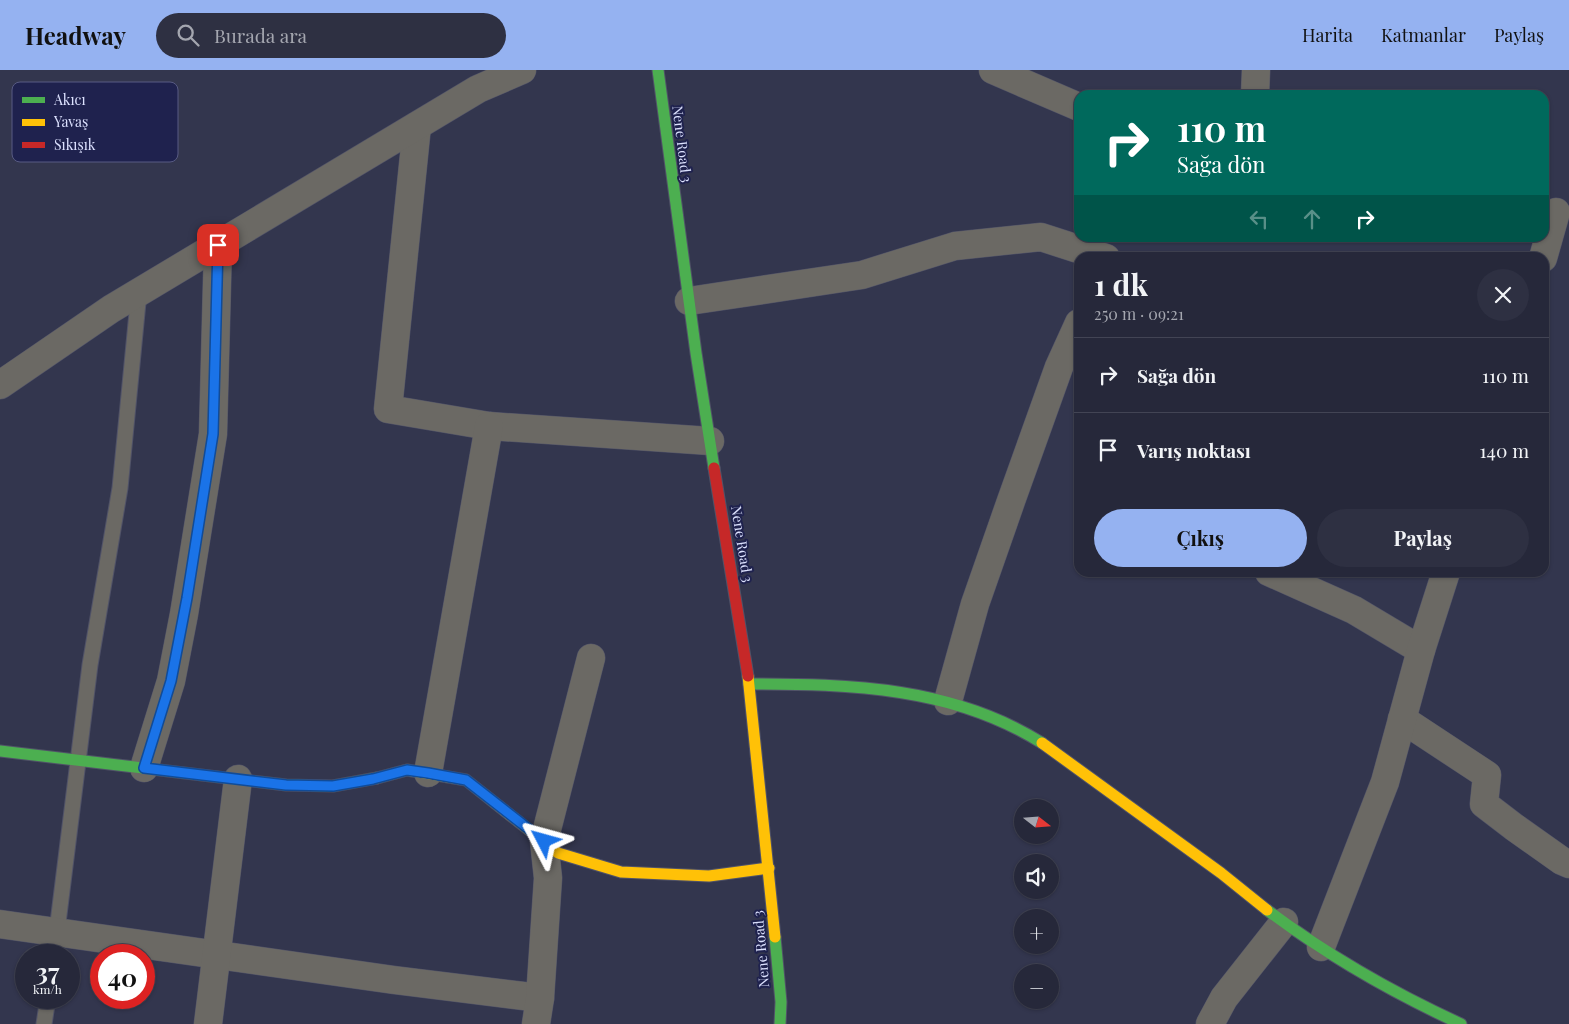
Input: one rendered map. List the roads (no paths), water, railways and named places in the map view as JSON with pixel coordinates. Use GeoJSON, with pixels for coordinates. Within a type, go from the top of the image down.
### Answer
{"type":"FeatureCollection","features":[{"type":"Feature","properties":{"kind":"street"},"geometry":{"type":"LineString","coordinates":[[0,385],[111,309],[478,89],[522,70]]}},
{"type":"Feature","properties":{"kind":"street","name":"Nene Road 3"},"geometry":{"type":"LineString","coordinates":[[658,70],[688,301],[749,684],[769,868],[781,1002],[780,1024]]}},
{"type":"Feature","properties":{"kind":"street"},"geometry":{"type":"LineString","coordinates":[[992,70],[1074,105]]}},
{"type":"Feature","properties":{"kind":"street"},"geometry":{"type":"LineString","coordinates":[[1255,90],[1256,70]]}},
{"type":"Feature","properties":{"kind":"street"},"geometry":{"type":"LineString","coordinates":[[417,126],[388,409],[489,426],[710,441]]}},
{"type":"Feature","properties":{"kind":"street"},"geometry":{"type":"LineString","coordinates":[[1549,237],[1556,212]]}},
{"type":"Feature","properties":{"kind":"street"},"geometry":{"type":"LineString","coordinates":[[688,301],[862,275],[955,246],[1041,237],[1088,252]]}},
{"type":"Feature","properties":{"kind":"street"},"geometry":{"type":"LineString","coordinates":[[144,768],[171,681],[184,614],[213,434],[218,245]]}},
{"type":"Feature","properties":{"kind":"street"},"geometry":{"type":"LineString","coordinates":[[948,701],[975,604],[1059,367],[1074,334]]}},
{"type":"Feature","properties":{"kind":"street"},"geometry":{"type":"LineString","coordinates":[[428,773],[489,426]]}},
{"type":"Feature","properties":{"kind":"street"},"geometry":{"type":"LineString","coordinates":[[1280,577],[1354,610],[1421,650]]}},
{"type":"Feature","properties":{"kind":"street"},"geometry":{"type":"LineString","coordinates":[[1321,947],[1385,782],[1421,650],[1444,577]]}},
{"type":"Feature","properties":{"kind":"street"},"geometry":{"type":"LineString","coordinates":[[80,946],[216,955],[394,980],[538,1011],[548,878],[544,841],[591,658]]}},
{"type":"Feature","properties":{"kind":"street"},"geometry":{"type":"LineString","coordinates":[[749,684],[820,684],[914,694],[948,701],[991,715],[1031,736],[1173,837],[1284,922],[1321,947],[1374,981],[1413,1002],[1461,1024]]}},
{"type":"Feature","properties":{"kind":"street"},"geometry":{"type":"LineString","coordinates":[[1402,718],[1487,775],[1484,804],[1562,861],[1569,864]]}},
{"type":"Feature","properties":{"kind":"street"},"geometry":{"type":"LineString","coordinates":[[0,751],[286,785],[333,786],[373,779],[407,770],[428,773],[466,780],[558,853],[621,872],[709,876],[769,868]]}},
{"type":"Feature","properties":{"kind":"street"},"geometry":{"type":"LineString","coordinates":[[208,1024],[238,779]]}},
{"type":"Feature","properties":{"kind":"street"},"geometry":{"type":"LineString","coordinates":[[1210,1024],[1224,998],[1284,922]]}},
{"type":"Feature","properties":{"kind":"street"},"geometry":{"type":"LineString","coordinates":[[0,924],[56,944]]}},
{"type":"Feature","properties":{"kind":"lane"},"geometry":{"type":"LineString","coordinates":[[56,944],[90,665],[120,488],[140,292]]}},
{"type":"Feature","properties":{"kind":"lane"},"geometry":{"type":"LineString","coordinates":[[44,1024],[46,1009]]}}]}
